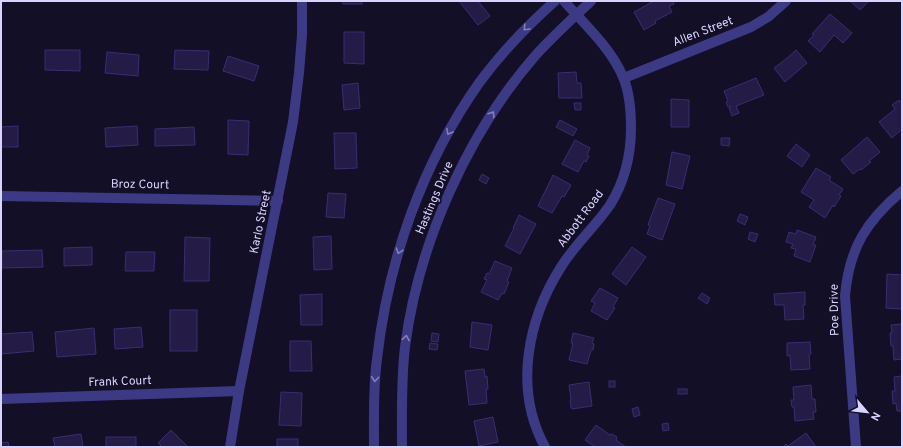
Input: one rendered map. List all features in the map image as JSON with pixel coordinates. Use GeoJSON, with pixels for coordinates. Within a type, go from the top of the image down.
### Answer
{"type":"FeatureCollection","features":[{"type":"Feature","properties":{"kind":"street","name":"Karlo Street"},"geometry":{"type":"LineString","coordinates":[[230,447],[239,390],[293,122],[300,73],[302,1]]}},
{"type":"Feature","properties":{"kind":"street","name":"Hastings Drive"},"geometry":{"type":"LineString","coordinates":[[374,447],[373,407],[376,368],[384,313],[396,258],[421,190],[433,161],[458,115],[479,83],[504,52],[535,19],[555,1]]}},
{"type":"Feature","properties":{"kind":"street","name":"Abbott Road"},"geometry":{"type":"LineString","coordinates":[[544,447],[533,420],[528,394],[527,370],[529,347],[536,319],[544,297],[561,267],[578,243],[610,204],[620,186],[626,170],[631,138],[629,95],[624,78],[608,51],[564,1]]}},
{"type":"Feature","properties":{"kind":"street","name":"Hastings Drive"},"geometry":{"type":"LineString","coordinates":[[402,447],[402,385],[405,347],[420,276],[436,225],[460,170],[492,112],[535,56],[591,1]]}},
{"type":"Feature","properties":{"kind":"street","name":"Allen Street"},"geometry":{"type":"LineString","coordinates":[[624,78],[751,27],[768,17],[786,1]]}},
{"type":"Feature","properties":{"kind":"street","name":"Poe Drive"},"geometry":{"type":"LineString","coordinates":[[856,447],[845,296],[846,280],[849,265],[856,246],[866,228],[879,212],[902,191]]}},
{"type":"Feature","properties":{"kind":"street","name":"Broz Court"},"geometry":{"type":"LineString","coordinates":[[1,196],[278,201]]}},
{"type":"Feature","properties":{"kind":"street","name":"Frank Court"},"geometry":{"type":"LineString","coordinates":[[1,399],[239,390]]}},
{"type":"Feature","properties":{"kind":"building"},"geometry":{"type":"Polygon","coordinates":[[[343,1],[362,1],[362,4],[343,4],[343,1]]]}},
{"type":"Feature","properties":{"kind":"building"},"geometry":{"type":"Polygon","coordinates":[[[459,1],[478,1],[490,16],[478,25],[459,1]]]}},
{"type":"Feature","properties":{"kind":"building"},"geometry":{"type":"Polygon","coordinates":[[[654,1],[673,1],[674,4],[669,6],[672,12],[655,21],[656,23],[644,30],[634,12],[654,1]]]}},
{"type":"Feature","properties":{"kind":"building"},"geometry":{"type":"Polygon","coordinates":[[[850,1],[869,1],[860,10],[850,1]]]}},
{"type":"Feature","properties":{"kind":"building"},"geometry":{"type":"Polygon","coordinates":[[[830,14],[852,33],[843,43],[834,35],[820,52],[808,41],[814,35],[812,34],[830,14]]]}},
{"type":"Feature","properties":{"kind":"building"},"geometry":{"type":"Polygon","coordinates":[[[344,32],[364,32],[364,64],[344,63],[344,32]]]}},
{"type":"Feature","properties":{"kind":"building"},"geometry":{"type":"Polygon","coordinates":[[[45,50],[80,50],[80,71],[45,70],[45,50]]]}},
{"type":"Feature","properties":{"kind":"building"},"geometry":{"type":"Polygon","coordinates":[[[175,50],[209,51],[208,70],[174,69],[175,50]]]}},
{"type":"Feature","properties":{"kind":"building"},"geometry":{"type":"Polygon","coordinates":[[[796,50],[807,63],[785,82],[774,68],[796,50]]]}},
{"type":"Feature","properties":{"kind":"building"},"geometry":{"type":"Polygon","coordinates":[[[107,52],[139,55],[138,76],[105,73],[107,52]]]}},
{"type":"Feature","properties":{"kind":"building"},"geometry":{"type":"Polygon","coordinates":[[[228,56],[259,66],[254,81],[223,71],[228,56]]]}},
{"type":"Feature","properties":{"kind":"building"},"geometry":{"type":"Polygon","coordinates":[[[576,72],[577,83],[581,83],[582,98],[559,98],[558,73],[576,72]]]}},
{"type":"Feature","properties":{"kind":"building"},"geometry":{"type":"Polygon","coordinates":[[[756,78],[764,95],[736,106],[739,113],[732,116],[729,108],[731,108],[730,106],[728,107],[726,102],[728,101],[724,91],[756,78]]]}},
{"type":"Feature","properties":{"kind":"building"},"geometry":{"type":"Polygon","coordinates":[[[358,83],[360,108],[344,110],[342,85],[358,83]]]}},
{"type":"Feature","properties":{"kind":"building"},"geometry":{"type":"Polygon","coordinates":[[[671,99],[689,100],[689,127],[671,127],[671,99]]]}},
{"type":"Feature","properties":{"kind":"building"},"geometry":{"type":"Polygon","coordinates":[[[899,100],[902,104],[902,129],[892,138],[879,122],[895,109],[892,105],[899,100]]]}},
{"type":"Feature","properties":{"kind":"building"},"geometry":{"type":"Polygon","coordinates":[[[574,103],[581,103],[581,110],[575,110],[574,103]]]}},
{"type":"Feature","properties":{"kind":"building"},"geometry":{"type":"Polygon","coordinates":[[[228,120],[249,121],[248,155],[228,154],[228,120]]]}},
{"type":"Feature","properties":{"kind":"building"},"geometry":{"type":"Polygon","coordinates":[[[560,120],[577,129],[573,136],[556,127],[560,120]]]}},
{"type":"Feature","properties":{"kind":"building"},"geometry":{"type":"Polygon","coordinates":[[[18,126],[18,147],[1,147],[1,127],[18,126]]]}},
{"type":"Feature","properties":{"kind":"building"},"geometry":{"type":"Polygon","coordinates":[[[137,126],[138,145],[106,147],[105,128],[137,126]]]}},
{"type":"Feature","properties":{"kind":"building"},"geometry":{"type":"Polygon","coordinates":[[[194,127],[195,145],[155,146],[155,129],[194,127]]]}},
{"type":"Feature","properties":{"kind":"building"},"geometry":{"type":"Polygon","coordinates":[[[334,133],[356,133],[357,168],[335,169],[334,133]]]}},
{"type":"Feature","properties":{"kind":"building"},"geometry":{"type":"Polygon","coordinates":[[[867,137],[880,152],[869,161],[871,162],[853,174],[841,160],[867,137]]]}},
{"type":"Feature","properties":{"kind":"building"},"geometry":{"type":"Polygon","coordinates":[[[721,138],[730,138],[729,146],[721,145],[721,138]]]}},
{"type":"Feature","properties":{"kind":"building"},"geometry":{"type":"Polygon","coordinates":[[[575,140],[590,148],[587,155],[589,156],[586,162],[584,161],[578,172],[562,164],[575,140]]]}},
{"type":"Feature","properties":{"kind":"building"},"geometry":{"type":"Polygon","coordinates":[[[796,144],[810,155],[802,167],[787,156],[796,144]]]}},
{"type":"Feature","properties":{"kind":"building"},"geometry":{"type":"Polygon","coordinates":[[[672,152],[690,156],[682,189],[666,185],[672,152]]]}},
{"type":"Feature","properties":{"kind":"building"},"geometry":{"type":"Polygon","coordinates":[[[816,168],[831,177],[829,180],[843,189],[839,195],[841,196],[825,218],[809,207],[814,200],[801,192],[816,168]]]}},
{"type":"Feature","properties":{"kind":"building"},"geometry":{"type":"Polygon","coordinates":[[[482,174],[489,178],[486,184],[479,180],[482,174]]]}},
{"type":"Feature","properties":{"kind":"building"},"geometry":{"type":"Polygon","coordinates":[[[553,175],[571,185],[564,197],[562,196],[552,213],[538,206],[553,175]]]}},
{"type":"Feature","properties":{"kind":"building"},"geometry":{"type":"Polygon","coordinates":[[[328,193],[346,194],[344,218],[326,217],[328,193]]]}},
{"type":"Feature","properties":{"kind":"building"},"geometry":{"type":"Polygon","coordinates":[[[658,198],[675,204],[662,240],[647,234],[650,226],[648,225],[658,198]]]}},
{"type":"Feature","properties":{"kind":"building"},"geometry":{"type":"Polygon","coordinates":[[[740,214],[748,217],[745,225],[737,221],[740,214]]]}},
{"type":"Feature","properties":{"kind":"building"},"geometry":{"type":"Polygon","coordinates":[[[519,215],[536,224],[520,254],[505,246],[519,215]]]}},
{"type":"Feature","properties":{"kind":"building"},"geometry":{"type":"Polygon","coordinates":[[[797,230],[816,237],[813,245],[816,245],[810,262],[794,256],[796,249],[791,248],[793,244],[786,242],[789,232],[796,234],[797,230]]]}},
{"type":"Feature","properties":{"kind":"building"},"geometry":{"type":"Polygon","coordinates":[[[750,232],[758,234],[755,242],[748,239],[750,232]]]}},
{"type":"Feature","properties":{"kind":"building"},"geometry":{"type":"Polygon","coordinates":[[[331,236],[332,269],[314,270],[313,237],[331,236]]]}},
{"type":"Feature","properties":{"kind":"building"},"geometry":{"type":"Polygon","coordinates":[[[185,237],[210,238],[209,281],[184,281],[185,237]]]}},
{"type":"Feature","properties":{"kind":"building"},"geometry":{"type":"Polygon","coordinates":[[[92,247],[92,265],[64,266],[64,248],[92,247]]]}},
{"type":"Feature","properties":{"kind":"building"},"geometry":{"type":"Polygon","coordinates":[[[632,247],[646,257],[626,285],[612,274],[632,247]]]}},
{"type":"Feature","properties":{"kind":"building"},"geometry":{"type":"Polygon","coordinates":[[[42,250],[43,267],[2,268],[2,251],[42,250]]]}},
{"type":"Feature","properties":{"kind":"building"},"geometry":{"type":"Polygon","coordinates":[[[126,252],[155,252],[154,271],[125,271],[126,252]]]}},
{"type":"Feature","properties":{"kind":"building"},"geometry":{"type":"Polygon","coordinates":[[[495,261],[512,268],[507,281],[509,282],[504,294],[502,293],[498,300],[481,292],[487,280],[484,279],[487,273],[489,274],[495,261]]]}},
{"type":"Feature","properties":{"kind":"building"},"geometry":{"type":"Polygon","coordinates":[[[887,274],[902,275],[902,309],[886,308],[887,274]]]}},
{"type":"Feature","properties":{"kind":"building"},"geometry":{"type":"Polygon","coordinates":[[[600,288],[618,298],[613,307],[615,308],[607,320],[591,311],[595,303],[591,301],[600,288]]]}},
{"type":"Feature","properties":{"kind":"building"},"geometry":{"type":"Polygon","coordinates":[[[805,292],[805,305],[803,305],[804,319],[785,320],[784,305],[775,305],[774,294],[805,292]]]}},
{"type":"Feature","properties":{"kind":"building"},"geometry":{"type":"Polygon","coordinates":[[[702,293],[710,298],[707,304],[698,298],[702,293]]]}},
{"type":"Feature","properties":{"kind":"building"},"geometry":{"type":"Polygon","coordinates":[[[322,294],[322,325],[301,325],[300,295],[322,294]]]}},
{"type":"Feature","properties":{"kind":"building"},"geometry":{"type":"Polygon","coordinates":[[[170,310],[197,310],[197,351],[170,351],[170,310]]]}},
{"type":"Feature","properties":{"kind":"building"},"geometry":{"type":"Polygon","coordinates":[[[472,322],[492,325],[488,350],[470,347],[472,322]]]}},
{"type":"Feature","properties":{"kind":"building"},"geometry":{"type":"Polygon","coordinates":[[[902,324],[902,359],[894,360],[893,346],[891,346],[891,325],[902,324]]]}},
{"type":"Feature","properties":{"kind":"building"},"geometry":{"type":"Polygon","coordinates":[[[141,327],[143,347],[115,349],[114,329],[141,327]]]}},
{"type":"Feature","properties":{"kind":"building"},"geometry":{"type":"Polygon","coordinates":[[[94,328],[96,354],[57,357],[55,332],[94,328]]]}},
{"type":"Feature","properties":{"kind":"building"},"geometry":{"type":"Polygon","coordinates":[[[32,332],[34,351],[1,354],[1,334],[32,332]]]}},
{"type":"Feature","properties":{"kind":"building"},"geometry":{"type":"Polygon","coordinates":[[[432,333],[439,334],[438,342],[431,341],[432,333]]]}},
{"type":"Feature","properties":{"kind":"building"},"geometry":{"type":"Polygon","coordinates":[[[573,333],[594,338],[592,343],[594,344],[593,350],[591,350],[587,364],[569,360],[573,343],[571,343],[573,333]]]}},
{"type":"Feature","properties":{"kind":"building"},"geometry":{"type":"Polygon","coordinates":[[[290,341],[311,341],[312,371],[290,371],[290,341]]]}},
{"type":"Feature","properties":{"kind":"building"},"geometry":{"type":"Polygon","coordinates":[[[810,342],[810,369],[791,370],[790,355],[787,356],[787,343],[810,342]]]}},
{"type":"Feature","properties":{"kind":"building"},"geometry":{"type":"Polygon","coordinates":[[[430,343],[438,344],[437,350],[429,349],[430,343]]]}},
{"type":"Feature","properties":{"kind":"building"},"geometry":{"type":"Polygon","coordinates":[[[484,369],[485,377],[487,376],[487,403],[469,405],[465,371],[484,369]]]}},
{"type":"Feature","properties":{"kind":"building"},"geometry":{"type":"Polygon","coordinates":[[[902,376],[902,411],[897,411],[896,403],[893,404],[892,391],[895,391],[894,377],[902,376]]]}},
{"type":"Feature","properties":{"kind":"building"},"geometry":{"type":"Polygon","coordinates":[[[609,381],[615,381],[615,387],[609,387],[609,381]]]}},
{"type":"Feature","properties":{"kind":"building"},"geometry":{"type":"Polygon","coordinates":[[[589,382],[592,406],[572,409],[569,385],[589,382]]]}},
{"type":"Feature","properties":{"kind":"building"},"geometry":{"type":"Polygon","coordinates":[[[811,385],[812,399],[815,399],[816,412],[813,412],[814,419],[795,421],[794,407],[792,407],[791,400],[794,400],[793,387],[811,385]]]}},
{"type":"Feature","properties":{"kind":"building"},"geometry":{"type":"Polygon","coordinates":[[[678,389],[687,389],[687,394],[678,394],[678,389]]]}},
{"type":"Feature","properties":{"kind":"building"},"geometry":{"type":"Polygon","coordinates":[[[281,392],[302,393],[301,426],[279,425],[281,392]]]}},
{"type":"Feature","properties":{"kind":"building"},"geometry":{"type":"Polygon","coordinates":[[[638,407],[640,415],[634,417],[632,409],[638,407]]]}},
{"type":"Feature","properties":{"kind":"building"},"geometry":{"type":"Polygon","coordinates":[[[493,417],[498,442],[479,446],[474,421],[493,417]]]}},
{"type":"Feature","properties":{"kind":"building"},"geometry":{"type":"Polygon","coordinates":[[[668,423],[669,430],[663,431],[662,424],[668,423]]]}},
{"type":"Feature","properties":{"kind":"building"},"geometry":{"type":"Polygon","coordinates":[[[596,425],[610,435],[612,434],[617,437],[616,440],[626,447],[595,447],[585,440],[596,425]]]}},
{"type":"Feature","properties":{"kind":"building"},"geometry":{"type":"Polygon","coordinates":[[[171,430],[188,447],[162,447],[158,443],[171,430]]]}},
{"type":"Feature","properties":{"kind":"building"},"geometry":{"type":"Polygon","coordinates":[[[806,433],[816,447],[783,447],[786,444],[788,446],[806,433]]]}},
{"type":"Feature","properties":{"kind":"building"},"geometry":{"type":"Polygon","coordinates":[[[81,434],[83,447],[55,447],[53,438],[81,434]]]}},
{"type":"Feature","properties":{"kind":"building"},"geometry":{"type":"Polygon","coordinates":[[[106,437],[136,437],[136,447],[106,447],[106,437]]]}},
{"type":"Feature","properties":{"kind":"building"},"geometry":{"type":"Polygon","coordinates":[[[277,439],[298,439],[298,447],[277,447],[277,439]]]}},
{"type":"Feature","properties":{"kind":"building"},"geometry":{"type":"Polygon","coordinates":[[[8,442],[9,447],[1,447],[1,443],[8,442]]]}}]}
